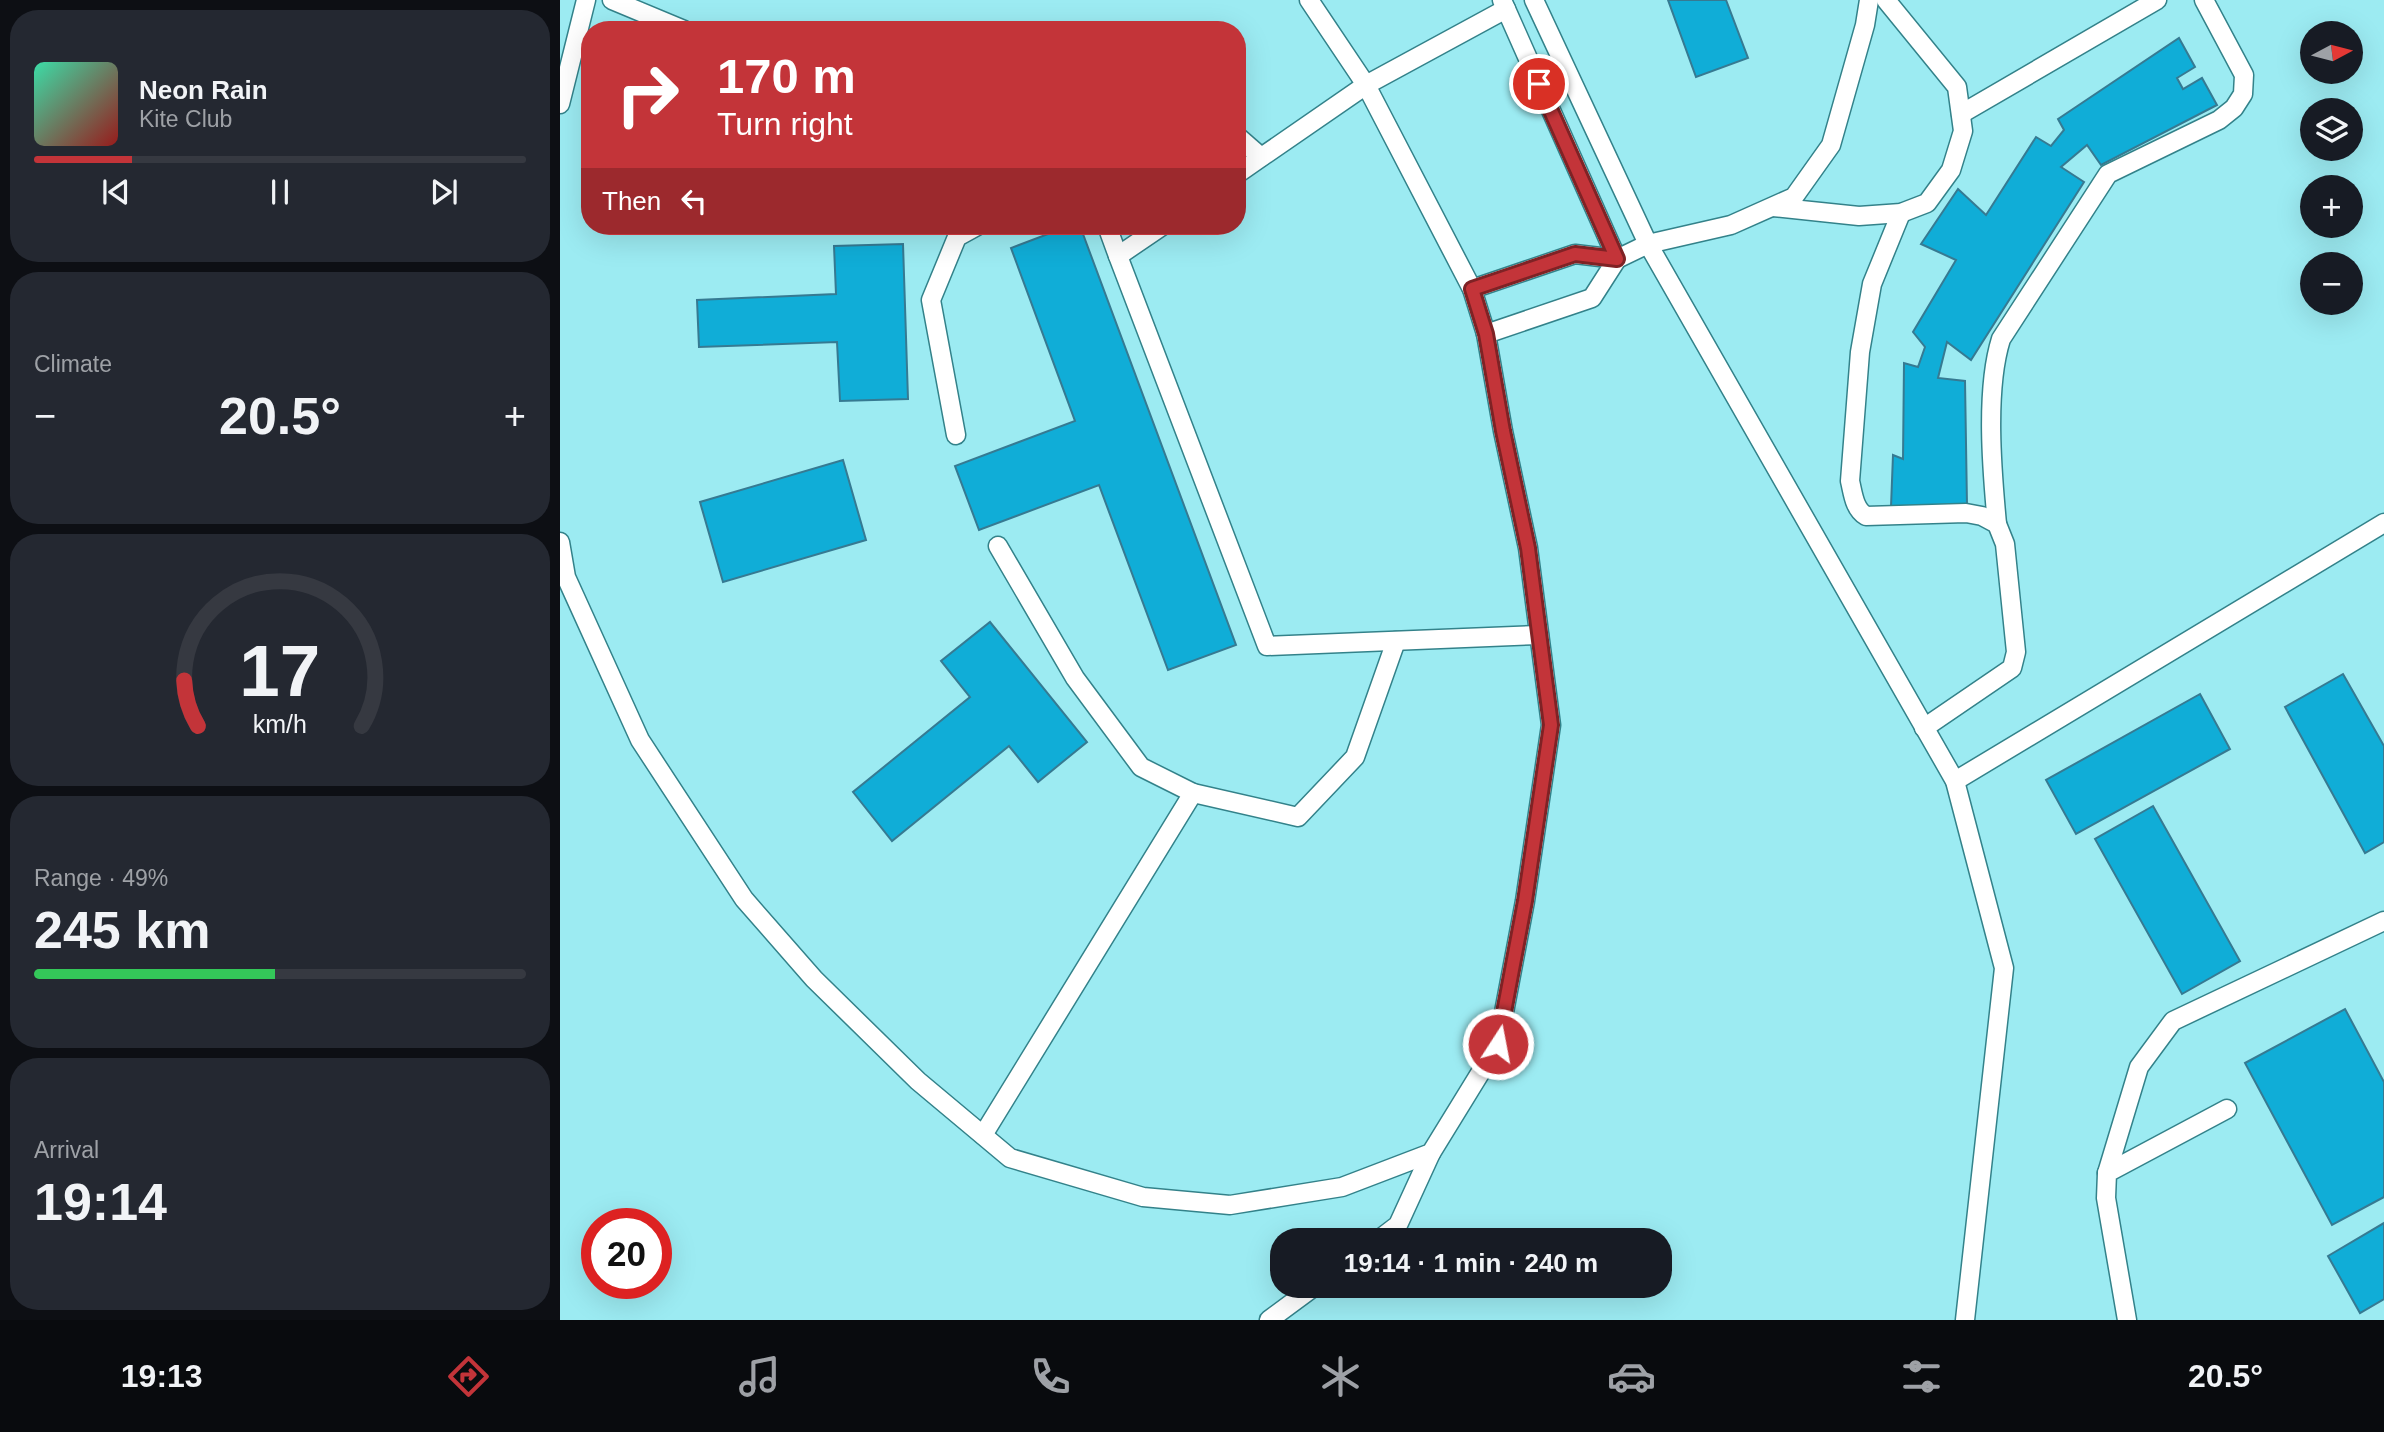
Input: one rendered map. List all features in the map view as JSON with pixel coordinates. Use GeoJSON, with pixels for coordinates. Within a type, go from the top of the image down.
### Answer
{"type":"FeatureCollection","features":[{"type":"Feature","properties":{"kind":"lane"},"geometry":{"type":"LineString","coordinates":[[560,104],[586,0]]}},
{"type":"Feature","properties":{"kind":"lane"},"geometry":{"type":"LineString","coordinates":[[612,0],[662,21]]}},
{"type":"Feature","properties":{"kind":"lane"},"geometry":{"type":"LineString","coordinates":[[1309,0],[1366,85],[1472,289],[1486,334],[1528,548],[1551,725],[1525,901],[1498,1044],[1431,1153],[1398,1225],[1394,1228]]}},
{"type":"Feature","properties":{"kind":"lane"},"geometry":{"type":"LineString","coordinates":[[1534,0],[1648,244],[1955,781],[2004,968],[1965,1320]]}},
{"type":"Feature","properties":{"kind":"lane"},"geometry":{"type":"LineString","coordinates":[[1486,334],[1592,298],[1617,259],[1648,244],[1731,225],[1794,197],[1831,145],[1865,25],[1869,0]]}},
{"type":"Feature","properties":{"kind":"lane"},"geometry":{"type":"LineString","coordinates":[[1770,207],[1860,216],[1901,213],[1927,203],[1951,170],[1963,131],[1957,87],[1886,0]]}},
{"type":"Feature","properties":{"kind":"lane"},"geometry":{"type":"LineString","coordinates":[[1961,114],[2157,0]]}},
{"type":"Feature","properties":{"kind":"lane"},"geometry":{"type":"LineString","coordinates":[[1924,728],[2012,668],[2016,652],[2005,544],[1997,524],[1993,486],[1992,394],[1994,360],[2001,339],[2108,174],[2219,120],[2234,108],[2243,94],[2244,75],[2204,0]]}},
{"type":"Feature","properties":{"kind":"lane"},"geometry":{"type":"LineString","coordinates":[[1246,168],[1366,85],[1504,5],[1617,259]]}},
{"type":"Feature","properties":{"kind":"lane"},"geometry":{"type":"LineString","coordinates":[[1246,144],[1261,157]]}},
{"type":"Feature","properties":{"kind":"lane"},"geometry":{"type":"LineString","coordinates":[[1901,213],[1872,284],[1860,352],[1850,481],[1854,500],[1860,513],[1866,516],[1966,513],[1982,516],[1997,524]]}},
{"type":"Feature","properties":{"kind":"lane"},"geometry":{"type":"LineString","coordinates":[[956,435],[931,300],[957,237],[961,235]]}},
{"type":"Feature","properties":{"kind":"lane"},"geometry":{"type":"LineString","coordinates":[[1110,235],[1267,646],[1539,635]]}},
{"type":"Feature","properties":{"kind":"lane"},"geometry":{"type":"LineString","coordinates":[[1118,256],[1149,235]]}},
{"type":"Feature","properties":{"kind":"lane"},"geometry":{"type":"LineString","coordinates":[[1472,289],[1575,254],[1617,259]]}},
{"type":"Feature","properties":{"kind":"lane"},"geometry":{"type":"LineString","coordinates":[[1955,781],[2384,523]]}},
{"type":"Feature","properties":{"kind":"lane"},"geometry":{"type":"LineString","coordinates":[[560,542],[566,577],[640,740],[744,899],[814,979],[918,1081],[1010,1158],[1143,1197],[1230,1205],[1342,1187],[1431,1153]]}},
{"type":"Feature","properties":{"kind":"lane"},"geometry":{"type":"LineString","coordinates":[[998,546],[1075,678],[1141,767],[1194,793],[1298,817],[1355,757],[1396,641]]}},
{"type":"Feature","properties":{"kind":"lane"},"geometry":{"type":"LineString","coordinates":[[983,1135],[1194,793]]}},
{"type":"Feature","properties":{"kind":"lane"},"geometry":{"type":"LineString","coordinates":[[2127,1320],[2106,1198],[2107,1173],[2139,1067],[2174,1021],[2384,921]]}},
{"type":"Feature","properties":{"kind":"lane"},"geometry":{"type":"LineString","coordinates":[[2107,1173],[2227,1109]]}},
{"type":"Feature","properties":{"kind":"lane"},"geometry":{"type":"LineString","coordinates":[[1269,1320],[1299,1298]]}},
{"type":"Feature","properties":{"kind":"building"},"geometry":{"type":"Polygon","coordinates":[[[1668,0],[1726,0],[1748,58],[1696,77],[1668,0]]]}},
{"type":"Feature","properties":{"kind":"building"},"geometry":{"type":"Polygon","coordinates":[[[2179,38],[2195,67],[2177,78],[2183,89],[2202,78],[2217,105],[2101,165],[2087,145],[2061,167],[2084,182],[1971,360],[1947,342],[1938,378],[1965,381],[1967,506],[1891,507],[1893,455],[1903,459],[1904,363],[1918,367],[1925,347],[1913,332],[1956,260],[1921,244],[1958,189],[1986,215],[2036,137],[2051,146],[2064,130],[2058,119],[2179,38]]]}},
{"type":"Feature","properties":{"kind":"building"},"geometry":{"type":"Polygon","coordinates":[[[1045,235],[1083,235],[1236,645],[1168,670],[1099,485],[979,530],[955,466],[1075,421],[1011,248],[1045,235]]]}},
{"type":"Feature","properties":{"kind":"building"},"geometry":{"type":"Polygon","coordinates":[[[903,244],[908,399],[840,401],[837,342],[699,347],[697,300],[836,294],[834,246],[903,244]]]}},
{"type":"Feature","properties":{"kind":"building"},"geometry":{"type":"Polygon","coordinates":[[[843,460],[866,540],[723,582],[700,502],[843,460]]]}},
{"type":"Feature","properties":{"kind":"building"},"geometry":{"type":"Polygon","coordinates":[[[990,622],[1087,742],[1038,782],[1009,746],[892,841],[853,792],[970,697],[941,661],[990,622]]]}},
{"type":"Feature","properties":{"kind":"building"},"geometry":{"type":"Polygon","coordinates":[[[2343,674],[2384,746],[2384,842],[2365,853],[2285,707],[2343,674]]]}},
{"type":"Feature","properties":{"kind":"building"},"geometry":{"type":"Polygon","coordinates":[[[2200,694],[2230,749],[2076,834],[2046,780],[2200,694]]]}},
{"type":"Feature","properties":{"kind":"building"},"geometry":{"type":"Polygon","coordinates":[[[2153,806],[2240,961],[2182,994],[2095,839],[2153,806]]]}},
{"type":"Feature","properties":{"kind":"building"},"geometry":{"type":"Polygon","coordinates":[[[2345,1009],[2384,1082],[2384,1197],[2332,1225],[2245,1063],[2345,1009]]]}},
{"type":"Feature","properties":{"kind":"building"},"geometry":{"type":"Polygon","coordinates":[[[2384,1223],[2384,1299],[2360,1313],[2328,1256],[2384,1223]]]}},
{"type":"Feature","properties":{"kind":"route"},"geometry":{"type":"LineString","coordinates":[[1498,1044],[1525,901],[1551,725],[1528,548],[1486,334],[1472,289],[1575,254],[1617,259],[1539,84]]}}]}
